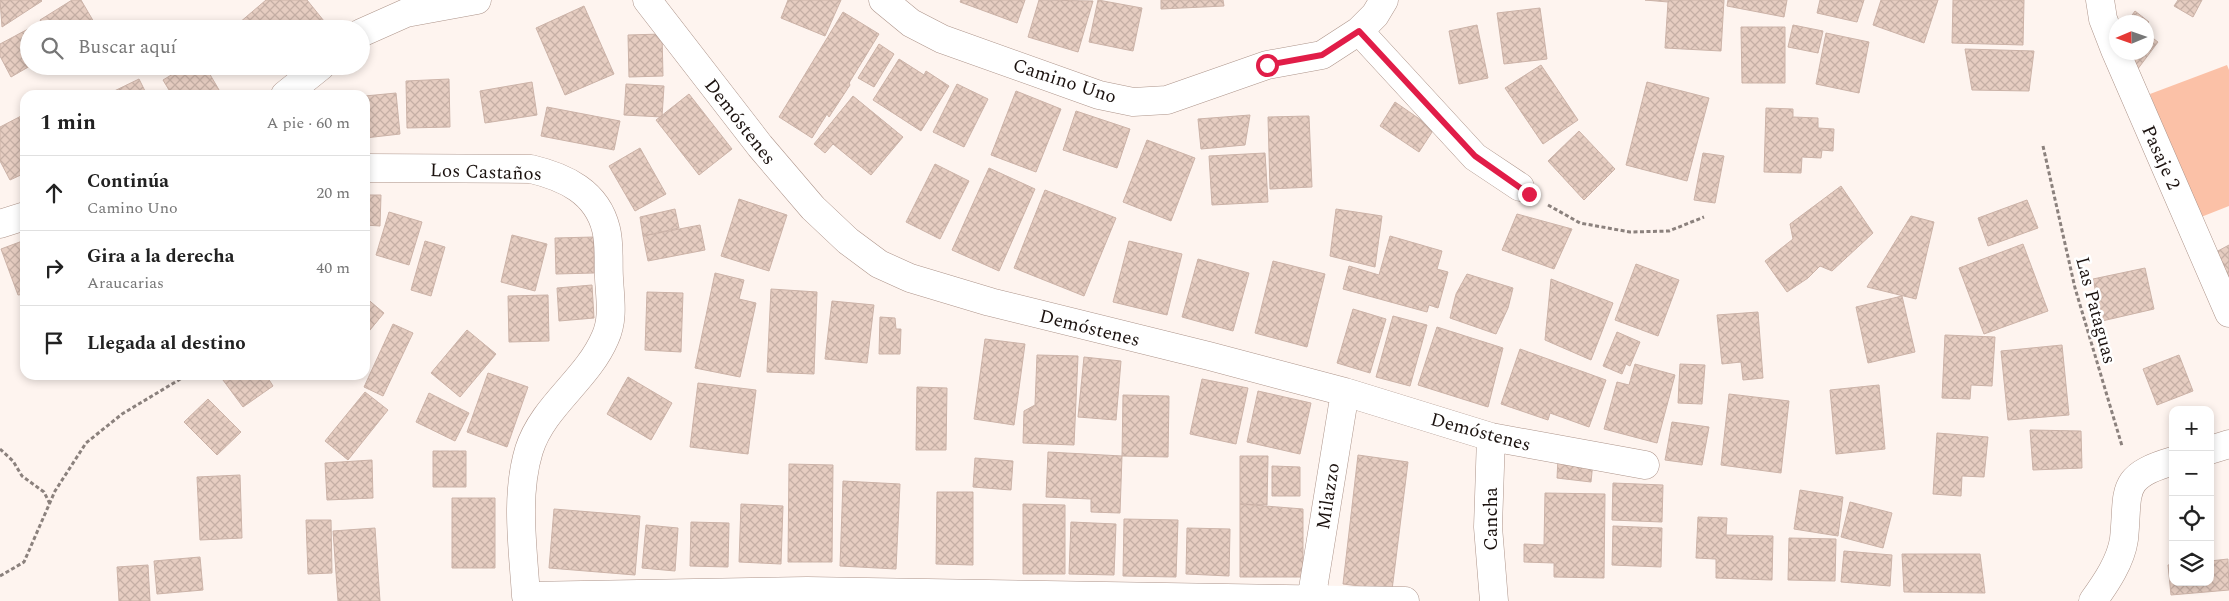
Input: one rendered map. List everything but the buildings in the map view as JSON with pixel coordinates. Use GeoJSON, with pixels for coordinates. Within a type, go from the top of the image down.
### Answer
{"type":"FeatureCollection","features":[{"type":"Feature","properties":{"kind":"street"},"geometry":{"type":"LineString","coordinates":[[370,29],[406,13],[446,2],[477,0]]}},
{"type":"Feature","properties":{"kind":"street","name":"Demóstenes"},"geometry":{"type":"LineString","coordinates":[[647,0],[760,146],[814,208],[848,241],[879,264],[910,278],[990,302],[1345,392],[1491,437],[1645,465]]}},
{"type":"Feature","properties":{"kind":"street","name":"Camino Uno"},"geometry":{"type":"LineString","coordinates":[[883,0],[911,23],[942,39],[1099,95],[1133,102],[1167,100],[1267,65],[1322,55],[1359,31],[1374,15],[1384,0]]}},
{"type":"Feature","properties":{"kind":"street","name":"Pasaje 2"},"geometry":{"type":"LineString","coordinates":[[2100,0],[2103,19],[2114,50],[2229,313]]}},
{"type":"Feature","properties":{"kind":"street"},"geometry":{"type":"LineString","coordinates":[[1359,31],[1475,156],[1520,188]]}},
{"type":"Feature","properties":{"kind":"street","name":"Los Castaños"},"geometry":{"type":"LineString","coordinates":[[370,168],[531,169],[545,172],[569,181],[586,194],[598,210],[606,230],[612,316],[606,337],[594,357],[545,418],[530,447],[524,466],[521,495],[526,596],[807,591],[1311,600]]}},
{"type":"Feature","properties":{"kind":"street"},"geometry":{"type":"LineString","coordinates":[[0,224],[20,218]]}},
{"type":"Feature","properties":{"kind":"street","name":"Milazzo"},"geometry":{"type":"LineString","coordinates":[[1311,600],[1345,392]]}},
{"type":"Feature","properties":{"kind":"street","name":"Cancha"},"geometry":{"type":"LineString","coordinates":[[1491,437],[1488,527],[1494,601]]}},
{"type":"Feature","properties":{"kind":"street"},"geometry":{"type":"LineString","coordinates":[[2214,449],[2229,444]]}},
{"type":"Feature","properties":{"kind":"street"},"geometry":{"type":"LineString","coordinates":[[2093,601],[2108,581],[2124,541],[2125,501],[2132,480],[2151,467],[2169,462]]}},
{"type":"Feature","properties":{"kind":"street"},"geometry":{"type":"LineString","coordinates":[[1311,600],[1405,601]]}},
{"type":"Feature","properties":{"kind":"path","name":"Las Pataguas"},"geometry":{"type":"LineString","coordinates":[[2043,146],[2075,288],[2132,480]]}},
{"type":"Feature","properties":{"kind":"path"},"geometry":{"type":"LineString","coordinates":[[1520,188],[1580,223],[1630,232],[1670,231],[1704,217]]}},
{"type":"Feature","properties":{"kind":"path"},"geometry":{"type":"LineString","coordinates":[[0,576],[24,562],[50,504],[86,443],[122,414],[179,380]]}},
{"type":"Feature","properties":{"kind":"path"},"geometry":{"type":"LineString","coordinates":[[0,450],[13,461],[22,476],[44,492],[50,504]]}},
{"type":"Feature","properties":{"kind":"shaded area"},"geometry":{"type":"Polygon","coordinates":[[[2227,65],[2229,70],[2229,206],[2196,219],[2150,94],[2227,65]]]}},
{"type":"Feature","properties":{"kind":"route"},"geometry":{"type":"LineString","coordinates":[[1267,65],[1322,55],[1359,31],[1475,156],[1529,194]]}}]}
